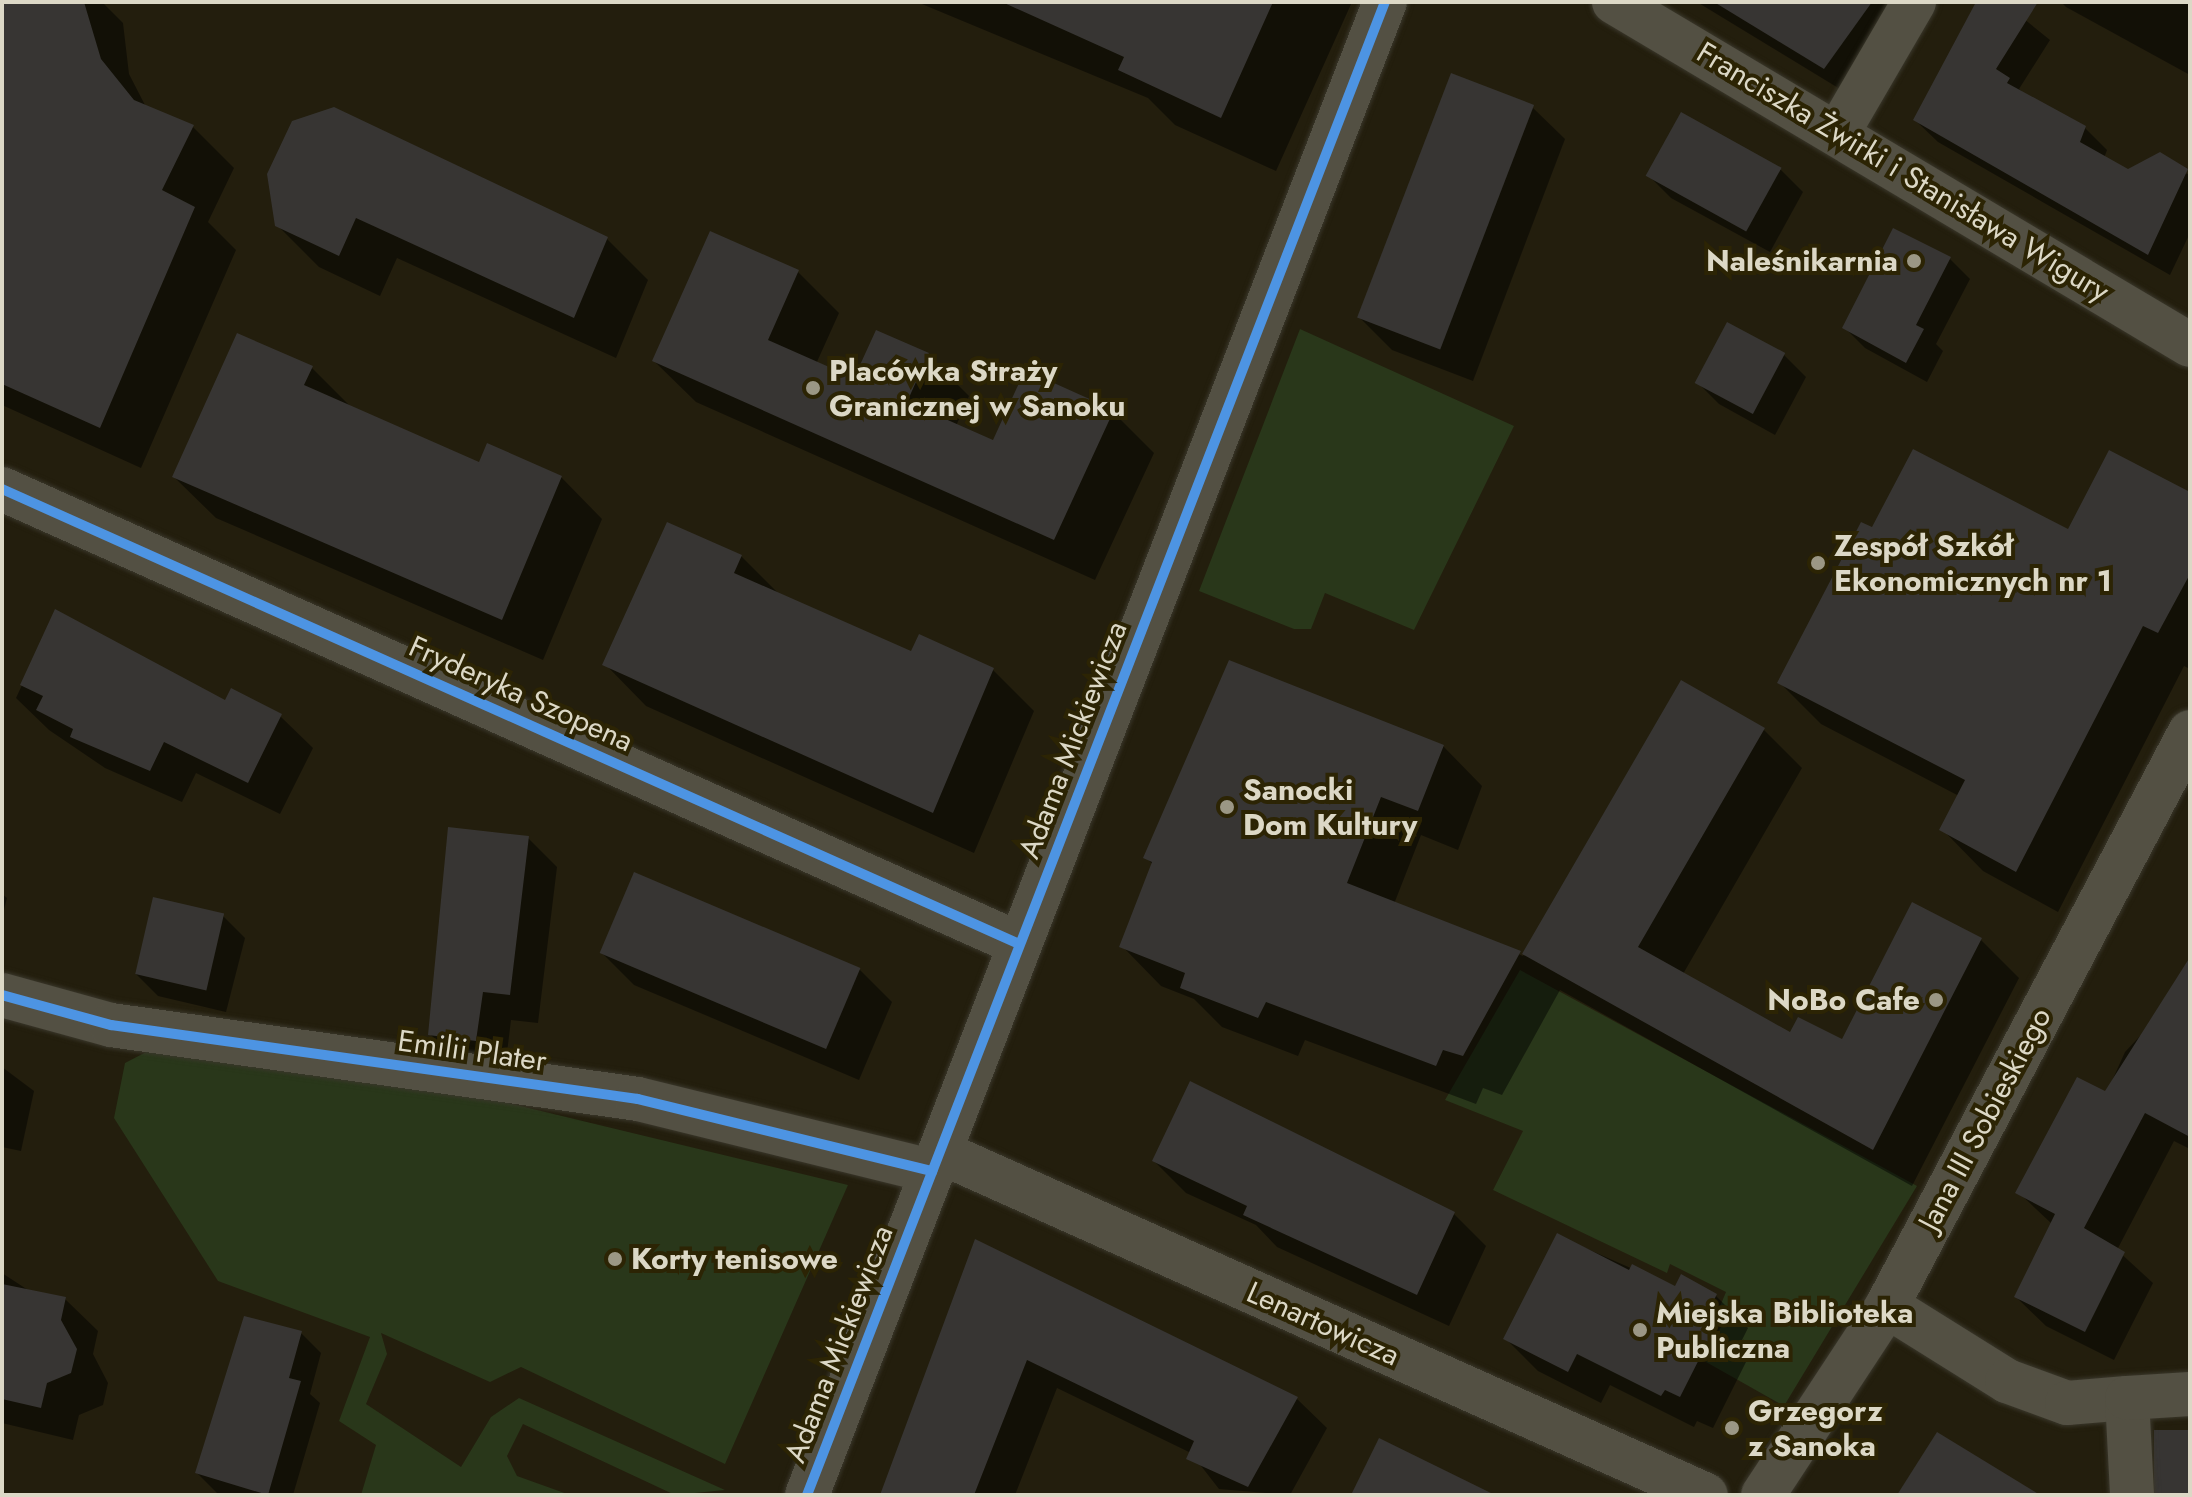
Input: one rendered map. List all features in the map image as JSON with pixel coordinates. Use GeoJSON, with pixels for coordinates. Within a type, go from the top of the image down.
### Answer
{"type":"FeatureCollection","features":[{"type":"Feature","properties":{"kind":"street","name":"Adama Mickiewicza"},"geometry":{"type":"LineString","coordinates":[[807,1495],[1385,2]]}},
{"type":"Feature","properties":{"kind":"street","name":"Franciszka Żwirki i Stanisława Wigury"},"geometry":{"type":"LineString","coordinates":[[1614,2],[1839,131],[2190,345]]}},
{"type":"Feature","properties":{"kind":"street"},"geometry":{"type":"LineString","coordinates":[[1839,131],[1914,2]]}},
{"type":"Feature","properties":{"kind":"street","name":"Fryderyka Szopena"},"geometry":{"type":"LineString","coordinates":[[2,489],[1019,944]]}},
{"type":"Feature","properties":{"kind":"street","name":"Jana III Sobieskiego"},"geometry":{"type":"LineString","coordinates":[[1763,1495],[1887,1306],[2190,732]]}},
{"type":"Feature","properties":{"kind":"street","name":"Emilii Plater"},"geometry":{"type":"LineString","coordinates":[[2,995],[111,1025],[638,1099],[936,1162]]}},
{"type":"Feature","properties":{"kind":"street","name":"Lenartowicza"},"geometry":{"type":"LineString","coordinates":[[936,1162],[1706,1495]]}},
{"type":"Feature","properties":{"kind":"street"},"geometry":{"type":"LineString","coordinates":[[1887,1306],[2007,1381],[2052,1398],[2190,1394]]}},
{"type":"Feature","properties":{"kind":"street"},"geometry":{"type":"LineString","coordinates":[[2127,1398],[2132,1495]]}},
{"type":"Feature","properties":{"kind":"green space"},"geometry":{"type":"Polygon","coordinates":[[[1300,329],[1514,426],[1414,630],[1325,593],[1311,629],[1294,629],[1199,591],[1300,329]]]}},
{"type":"Feature","properties":{"kind":"green space"},"geometry":{"type":"Polygon","coordinates":[[[1520,970],[1917,1186],[1784,1406],[1706,1362],[1725,1317],[1718,1311],[1726,1292],[1670,1264],[1667,1273],[1493,1190],[1523,1131],[1445,1100],[1520,970]]]}},
{"type":"Feature","properties":{"kind":"green space"},"geometry":{"type":"Polygon","coordinates":[[[154,1048],[438,1086],[848,1185],[725,1464],[521,1367],[490,1382],[381,1333],[387,1354],[366,1404],[461,1467],[491,1417],[519,1398],[725,1490],[675,1495],[523,1424],[507,1456],[517,1476],[570,1495],[361,1495],[376,1445],[339,1421],[370,1337],[218,1281],[114,1118],[125,1063],[154,1048]]]}},
{"type":"Feature","properties":{"kind":"building"},"geometry":{"type":"Polygon","coordinates":[[[2,2],[84,2],[101,59],[134,100],[194,125],[162,190],[195,207],[100,428],[2,384],[2,2]]]}},
{"type":"Feature","properties":{"kind":"building"},"geometry":{"type":"Polygon","coordinates":[[[1002,2],[1273,2],[1221,118],[1118,70],[1124,57],[1002,2]]]}},
{"type":"Feature","properties":{"kind":"building"},"geometry":{"type":"Polygon","coordinates":[[[1714,2],[1872,2],[1824,69],[1714,2]]]}},
{"type":"Feature","properties":{"kind":"building"},"geometry":{"type":"Polygon","coordinates":[[[1976,2],[2038,2],[1996,69],[2010,78],[2007,83],[2086,126],[2080,142],[2128,169],[2160,152],[2188,169],[2148,255],[1913,120],[1976,2]]]}},
{"type":"Feature","properties":{"kind":"building"},"geometry":{"type":"Polygon","coordinates":[[[1451,73],[1534,105],[1440,349],[1357,318],[1451,73]]]}},
{"type":"Feature","properties":{"kind":"building"},"geometry":{"type":"Polygon","coordinates":[[[334,107],[608,237],[574,318],[356,218],[339,256],[275,226],[267,174],[292,121],[334,107]]]}},
{"type":"Feature","properties":{"kind":"building"},"geometry":{"type":"Polygon","coordinates":[[[1681,112],[1782,168],[1746,232],[1646,176],[1681,112]]]}},
{"type":"Feature","properties":{"kind":"building"},"geometry":{"type":"Polygon","coordinates":[[[1893,228],[1951,257],[1916,325],[1924,329],[1906,363],[1842,328],[1893,228]]]}},
{"type":"Feature","properties":{"kind":"building","name":"Placówka Straży Granicznej w Sanoku"},"geometry":{"type":"Polygon","coordinates":[[[710,231],[799,270],[768,340],[854,378],[876,330],[929,353],[907,402],[993,440],[1025,370],[1114,410],[1054,540],[652,361],[710,231]]]}},
{"type":"Feature","properties":{"kind":"building"},"geometry":{"type":"Polygon","coordinates":[[[1727,322],[1785,353],[1753,414],[1695,383],[1727,322]]]}},
{"type":"Feature","properties":{"kind":"building"},"geometry":{"type":"Polygon","coordinates":[[[237,333],[313,366],[304,385],[479,462],[487,443],[562,476],[502,620],[172,477],[237,333]]]}},
{"type":"Feature","properties":{"kind":"building"},"geometry":{"type":"Polygon","coordinates":[[[1913,449],[2068,529],[2109,450],[2190,492],[2190,574],[2158,633],[2143,626],[2016,872],[1939,830],[1965,780],[1777,683],[1861,522],[1872,527],[1913,449]]]}},
{"type":"Feature","properties":{"kind":"building"},"geometry":{"type":"Polygon","coordinates":[[[667,522],[742,555],[734,573],[911,651],[919,634],[994,668],[933,813],[602,665],[667,522]]]}},
{"type":"Feature","properties":{"kind":"building"},"geometry":{"type":"Polygon","coordinates":[[[55,609],[225,700],[231,688],[282,714],[248,783],[164,742],[150,771],[70,737],[73,729],[36,710],[43,696],[20,685],[55,609]]]}},
{"type":"Feature","properties":{"kind":"building"},"geometry":{"type":"Polygon","coordinates":[[[1229,660],[1444,745],[1418,811],[1381,797],[1347,883],[1521,951],[1463,1056],[1443,1050],[1436,1066],[1266,1002],[1258,1018],[1180,988],[1185,973],[1119,947],[1152,862],[1143,858],[1229,660]]]}},
{"type":"Feature","properties":{"kind":"building"},"geometry":{"type":"Polygon","coordinates":[[[1681,680],[1765,728],[1638,947],[1790,1032],[1798,1017],[1842,1039],[1912,902],[1982,938],[1873,1150],[1522,954],[1681,680]]]}},
{"type":"Feature","properties":{"kind":"building"},"geometry":{"type":"Polygon","coordinates":[[[448,827],[529,836],[510,995],[483,992],[476,1041],[428,1035],[448,827]]]}},
{"type":"Feature","properties":{"kind":"building"},"geometry":{"type":"Polygon","coordinates":[[[634,872],[860,968],[826,1049],[600,953],[634,872]]]}},
{"type":"Feature","properties":{"kind":"building"},"geometry":{"type":"Polygon","coordinates":[[[153,897],[224,913],[206,990],[135,974],[153,897]]]}},
{"type":"Feature","properties":{"kind":"building"},"geometry":{"type":"Polygon","coordinates":[[[2190,957],[2190,1137],[2145,1113],[2084,1228],[2125,1252],[2085,1332],[2014,1297],[2055,1214],[2015,1193],[2077,1077],[2105,1091],[2190,957]]]}},
{"type":"Feature","properties":{"kind":"building"},"geometry":{"type":"Polygon","coordinates":[[[1190,1081],[1455,1212],[1417,1295],[1243,1215],[1247,1206],[1152,1161],[1190,1081]]]}},
{"type":"Feature","properties":{"kind":"building"},"geometry":{"type":"Polygon","coordinates":[[[1557,1233],[1629,1270],[1632,1264],[1675,1286],[1681,1274],[1717,1294],[1707,1314],[1719,1320],[1680,1397],[1665,1390],[1661,1396],[1577,1354],[1568,1372],[1503,1339],[1557,1233]]]}},
{"type":"Feature","properties":{"kind":"building"},"geometry":{"type":"Polygon","coordinates":[[[975,1239],[1298,1397],[1248,1487],[1186,1459],[1194,1441],[1027,1360],[974,1495],[880,1495],[975,1239]]]}},
{"type":"Feature","properties":{"kind":"building"},"geometry":{"type":"Polygon","coordinates":[[[2,1284],[66,1297],[61,1320],[77,1349],[71,1373],[47,1383],[41,1408],[2,1399],[2,1284]]]}},
{"type":"Feature","properties":{"kind":"building"},"geometry":{"type":"Polygon","coordinates":[[[244,1316],[302,1331],[289,1378],[301,1381],[268,1495],[195,1473],[244,1316]]]}},
{"type":"Feature","properties":{"kind":"building"},"geometry":{"type":"Polygon","coordinates":[[[2154,1430],[2190,1430],[2190,1495],[2154,1495],[2154,1430]]]}},
{"type":"Feature","properties":{"kind":"building"},"geometry":{"type":"Polygon","coordinates":[[[1937,1432],[2040,1495],[1897,1495],[1937,1432]]]}},
{"type":"Feature","properties":{"kind":"building"},"geometry":{"type":"Polygon","coordinates":[[[1379,1438],[1495,1495],[1351,1495],[1379,1438]]]}},
{"type":"Feature","properties":{"kind":"cycle path"},"geometry":{"type":"LineString","coordinates":[[807,1495],[1385,2]]}},
{"type":"Feature","properties":{"kind":"cycle path"},"geometry":{"type":"LineString","coordinates":[[2,489],[1019,944]]}},
{"type":"Feature","properties":{"kind":"cycle path"},"geometry":{"type":"LineString","coordinates":[[2,995],[111,1025],[638,1099],[932,1171]]}},
{"type":"Feature","properties":{"kind":"place","name":"Naleśnikarnia"},"geometry":{"type":"Point","coordinates":[1914,261]}},
{"type":"Feature","properties":{"kind":"place","name":"Placówka Straży Granicznej w Sanoku"},"geometry":{"type":"Point","coordinates":[813,388]}},
{"type":"Feature","properties":{"kind":"place","name":"Zespół Szkół Ekonomicznych nr 1"},"geometry":{"type":"Point","coordinates":[1818,563]}},
{"type":"Feature","properties":{"kind":"place","name":"Sanocki Dom Kultury"},"geometry":{"type":"Point","coordinates":[1227,807]}},
{"type":"Feature","properties":{"kind":"place","name":"NoBo Cafe"},"geometry":{"type":"Point","coordinates":[1936,1000]}},
{"type":"Feature","properties":{"kind":"place","name":"Korty tenisowe"},"geometry":{"type":"Point","coordinates":[615,1259]}},
{"type":"Feature","properties":{"kind":"place","name":"Miejska Biblioteka Publiczna"},"geometry":{"type":"Point","coordinates":[1640,1330]}},
{"type":"Feature","properties":{"kind":"place","name":"Grzegorz z Sanoka"},"geometry":{"type":"Point","coordinates":[1732,1428]}}]}
